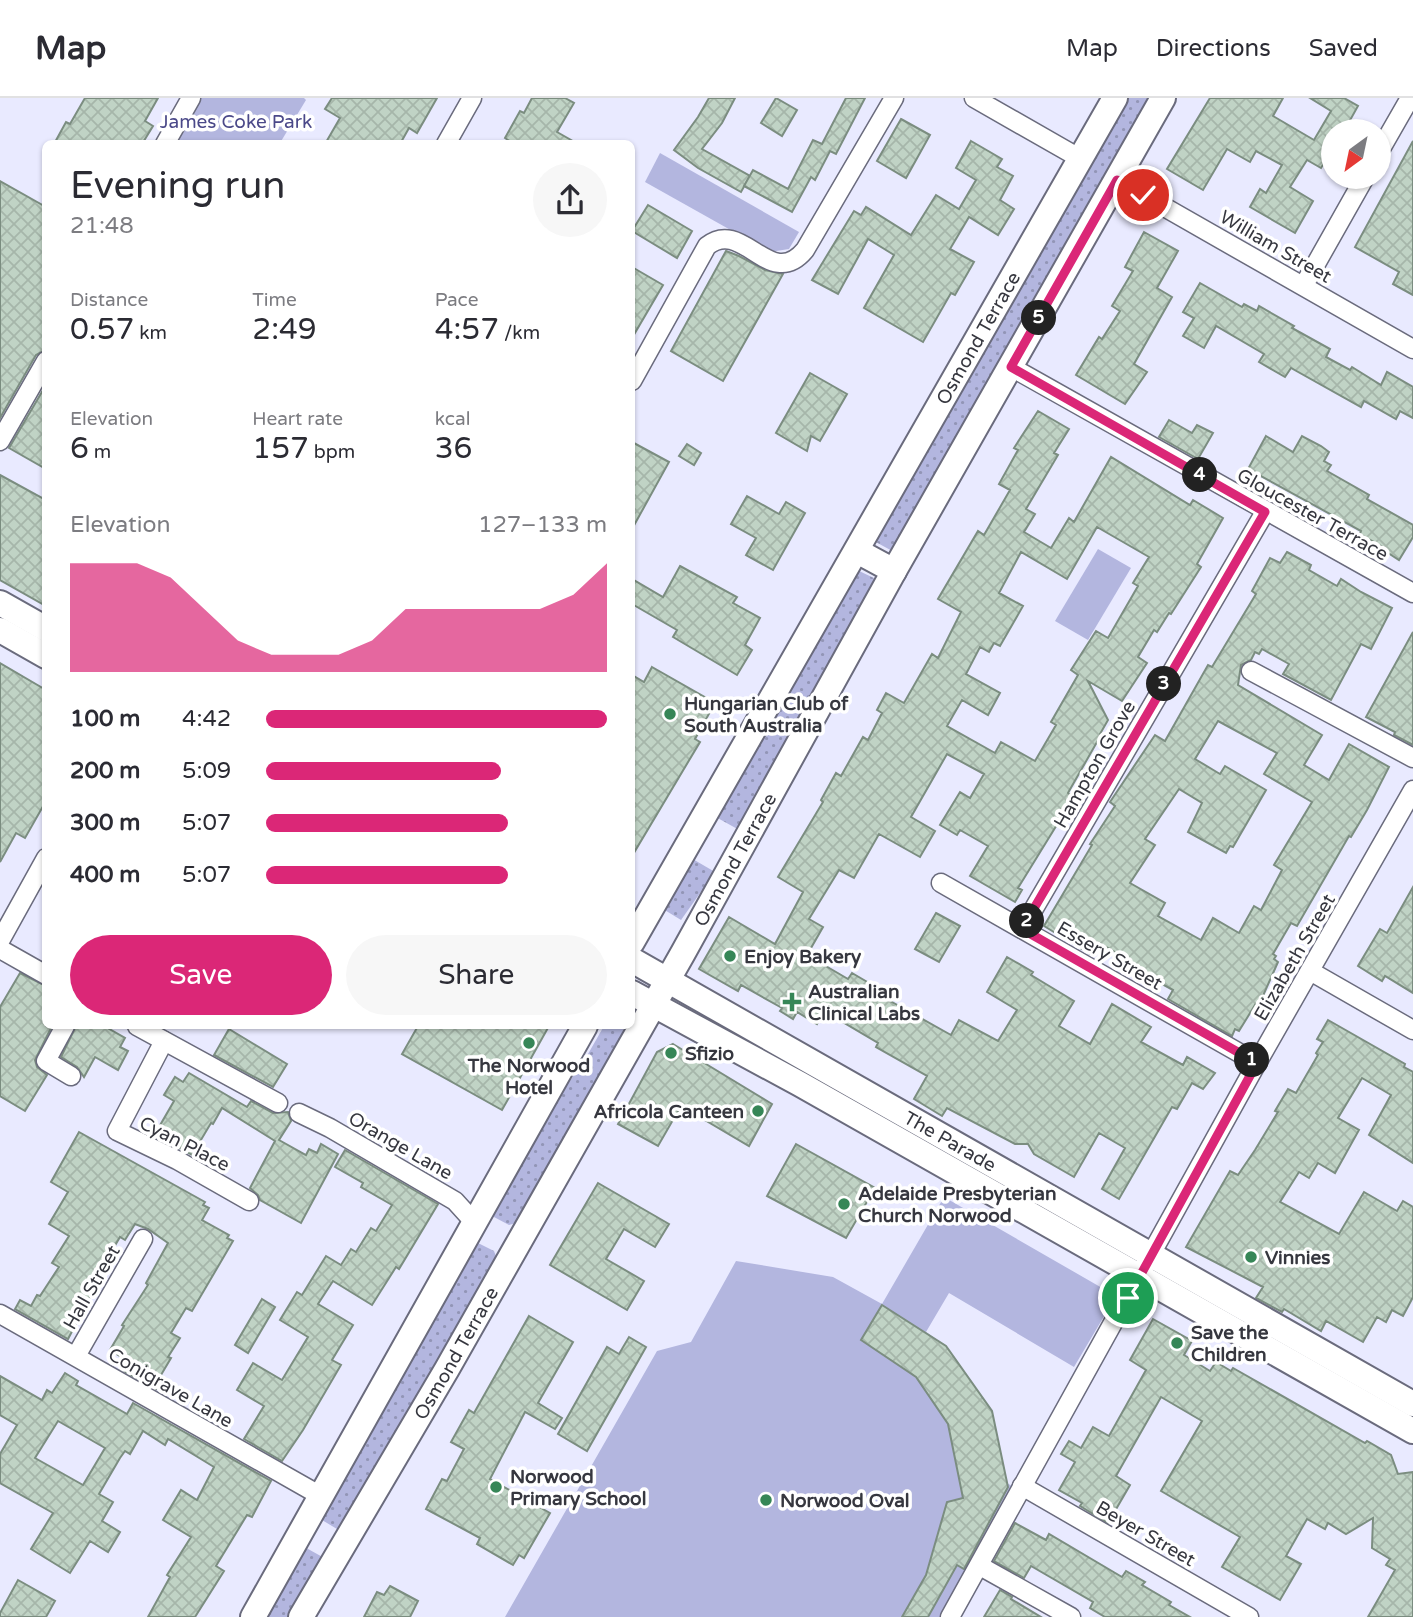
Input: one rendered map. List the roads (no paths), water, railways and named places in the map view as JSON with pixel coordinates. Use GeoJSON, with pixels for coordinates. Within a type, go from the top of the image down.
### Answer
{"type":"FeatureCollection","features":[{"type":"Feature","properties":{"kind":"street"},"geometry":{"type":"LineString","coordinates":[[167,140],[191,98]]}},
{"type":"Feature","properties":{"kind":"street"},"geometry":{"type":"LineString","coordinates":[[448,140],[472,98]]}},
{"type":"Feature","properties":{"kind":"street"},"geometry":{"type":"LineString","coordinates":[[635,376],[707,246],[716,238],[729,237],[770,261],[785,263],[797,260],[894,98]]}},
{"type":"Feature","properties":{"kind":"street"},"geometry":{"type":"LineString","coordinates":[[974,98],[1080,159]]}},
{"type":"Feature","properties":{"kind":"street","name":"Osmond Terrace"},"geometry":{"type":"LineString","coordinates":[[635,937],[1115,98]]}},
{"type":"Feature","properties":{"kind":"street","name":"Osmond Terrace"},"geometry":{"type":"LineString","coordinates":[[642,999],[667,980],[894,571],[1163,98]]}},
{"type":"Feature","properties":{"kind":"street"},"geometry":{"type":"LineString","coordinates":[[1391,131],[1410,98]]}},
{"type":"Feature","properties":{"kind":"street","name":"William Street"},"geometry":{"type":"LineString","coordinates":[[1117,180],[1413,349]]}},
{"type":"Feature","properties":{"kind":"street"},"geometry":{"type":"LineString","coordinates":[[1304,285],[1358,189]]}},
{"type":"Feature","properties":{"kind":"street","name":"Gloucester Terrace"},"geometry":{"type":"LineString","coordinates":[[1011,367],[1413,593]]}},
{"type":"Feature","properties":{"kind":"street"},"geometry":{"type":"LineString","coordinates":[[0,441],[42,368]]}},
{"type":"Feature","properties":{"kind":"street","name":"Hampton Grove"},"geometry":{"type":"LineString","coordinates":[[1022,929],[1265,512]]}},
{"type":"Feature","properties":{"kind":"street"},"geometry":{"type":"LineString","coordinates":[[858,551],[894,571]]}},
{"type":"Feature","properties":{"kind":"street"},"geometry":{"type":"LineString","coordinates":[[0,603],[42,627]]}},
{"type":"Feature","properties":{"kind":"street"},"geometry":{"type":"LineString","coordinates":[[0,630],[42,654]]}},
{"type":"Feature","properties":{"kind":"street"},"geometry":{"type":"LineString","coordinates":[[1251,671],[1413,758]]}},
{"type":"Feature","properties":{"kind":"street","name":"Elizabeth Street"},"geometry":{"type":"LineString","coordinates":[[950,1617],[1257,1063],[1413,790]]}},
{"type":"Feature","properties":{"kind":"street"},"geometry":{"type":"LineString","coordinates":[[0,941],[42,865]]}},
{"type":"Feature","properties":{"kind":"street","name":"Essery Street"},"geometry":{"type":"LineString","coordinates":[[941,883],[1257,1063]]}},
{"type":"Feature","properties":{"kind":"street"},"geometry":{"type":"LineString","coordinates":[[0,949],[42,973]]}},
{"type":"Feature","properties":{"kind":"street","name":"The Parade"},"geometry":{"type":"LineString","coordinates":[[635,962],[1140,1278],[1400,1406]]}},
{"type":"Feature","properties":{"kind":"street"},"geometry":{"type":"LineString","coordinates":[[1310,971],[1413,1030]]}},
{"type":"Feature","properties":{"kind":"street","name":"The Parade"},"geometry":{"type":"LineString","coordinates":[[642,999],[1152,1255],[1400,1406],[1413,1431]]}},
{"type":"Feature","properties":{"kind":"street"},"geometry":{"type":"LineString","coordinates":[[63,1029],[46,1061],[71,1076]]}},
{"type":"Feature","properties":{"kind":"street"},"geometry":{"type":"LineString","coordinates":[[142,1029],[278,1102]]}},
{"type":"Feature","properties":{"kind":"street"},"geometry":{"type":"LineString","coordinates":[[253,1617],[583,1029]]}},
{"type":"Feature","properties":{"kind":"street","name":"Osmond Terrace"},"geometry":{"type":"LineString","coordinates":[[301,1617],[447,1369],[626,1029]]}},
{"type":"Feature","properties":{"kind":"street","name":"Cyan Place"},"geometry":{"type":"LineString","coordinates":[[164,1041],[117,1132],[177,1160],[248,1201]]}},
{"type":"Feature","properties":{"kind":"street","name":"Orange Lane"},"geometry":{"type":"LineString","coordinates":[[299,1113],[330,1128],[455,1201],[474,1222]]}},
{"type":"Feature","properties":{"kind":"street","name":"Hall Street"},"geometry":{"type":"LineString","coordinates":[[76,1356],[143,1239]]}},
{"type":"Feature","properties":{"kind":"street","name":"Conigrave Lane"},"geometry":{"type":"LineString","coordinates":[[0,1314],[321,1496]]}},
{"type":"Feature","properties":{"kind":"street","name":"Beyer Street"},"geometry":{"type":"LineString","coordinates":[[1023,1486],[1249,1617]]}},
{"type":"Feature","properties":{"kind":"street"},"geometry":{"type":"LineString","coordinates":[[980,1566],[1071,1617]]}},
{"type":"Feature","properties":{"kind":"place","name":"Hungarian Club of South Australia"},"geometry":{"type":"Point","coordinates":[670,714]}},
{"type":"Feature","properties":{"kind":"place","name":"Enjoy Bakery"},"geometry":{"type":"Point","coordinates":[730,956]}},
{"type":"Feature","properties":{"kind":"place","name":"Australian Clinical Labs"},"geometry":{"type":"Point","coordinates":[792,1002]}},
{"type":"Feature","properties":{"kind":"place","name":"The Norwood Hotel"},"geometry":{"type":"Point","coordinates":[529,1043]}},
{"type":"Feature","properties":{"kind":"place","name":"Sfizio"},"geometry":{"type":"Point","coordinates":[671,1053]}},
{"type":"Feature","properties":{"kind":"place","name":"Africola Canteen"},"geometry":{"type":"Point","coordinates":[758,1111]}},
{"type":"Feature","properties":{"kind":"place","name":"Adelaide Presbyterian Church Norwood"},"geometry":{"type":"Point","coordinates":[844,1204]}},
{"type":"Feature","properties":{"kind":"place","name":"Vinnies"},"geometry":{"type":"Point","coordinates":[1251,1257]}},
{"type":"Feature","properties":{"kind":"place","name":"Save the Children"},"geometry":{"type":"Point","coordinates":[1177,1343]}},
{"type":"Feature","properties":{"kind":"place","name":"Norwood Primary School"},"geometry":{"type":"Point","coordinates":[496,1487]}},
{"type":"Feature","properties":{"kind":"place","name":"Norwood Oval"},"geometry":{"type":"Point","coordinates":[766,1500]}},
{"type":"Feature","properties":{"kind":"park label","name":"James Coke Park"},"geometry":{"type":"Point","coordinates":[236,121]}}]}
